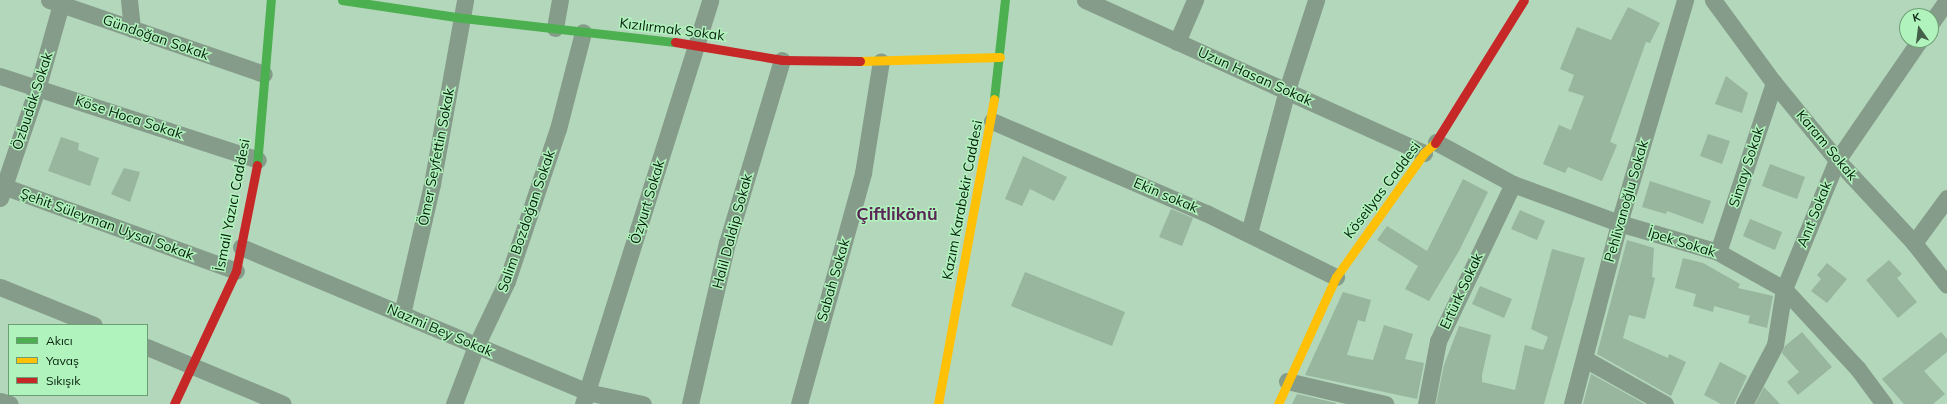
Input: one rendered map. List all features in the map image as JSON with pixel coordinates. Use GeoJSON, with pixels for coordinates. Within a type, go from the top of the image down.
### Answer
{"type":"FeatureCollection","features":[{"type":"Feature","properties":{"kind":"street"},"geometry":{"type":"LineString","coordinates":[[129,0],[132,29]]}},
{"type":"Feature","properties":{"kind":"street","name":"İsmail Yazıcı Caddesi"},"geometry":{"type":"LineString","coordinates":[[174,404],[236,271],[258,160],[271,0]]}},
{"type":"Feature","properties":{"kind":"street","name":"Kızılırmak Sokak"},"geometry":{"type":"LineString","coordinates":[[342,0],[363,1],[463,18],[694,44],[782,60],[881,61],[1000,57]]}},
{"type":"Feature","properties":{"kind":"street","name":"Ömer Seyfettin Sokak"},"geometry":{"type":"LineString","coordinates":[[402,314],[432,184],[463,18],[465,0]]}},
{"type":"Feature","properties":{"kind":"street"},"geometry":{"type":"LineString","coordinates":[[555,28],[560,0]]}},
{"type":"Feature","properties":{"kind":"street","name":"Özyurt Sokak"},"geometry":{"type":"LineString","coordinates":[[585,398],[694,44],[710,0]]}},
{"type":"Feature","properties":{"kind":"street","name":"Kazım Karabekir Caddesi"},"geometry":{"type":"LineString","coordinates":[[938,404],[978,178],[992,121],[1005,0]]}},
{"type":"Feature","properties":{"kind":"street","name":"Uzun Hasan Sokak"},"geometry":{"type":"LineString","coordinates":[[1085,0],[1287,90],[1430,148]]}},
{"type":"Feature","properties":{"kind":"street"},"geometry":{"type":"LineString","coordinates":[[1177,42],[1195,0]]}},
{"type":"Feature","properties":{"kind":"street"},"geometry":{"type":"LineString","coordinates":[[1249,232],[1287,90],[1316,0]]}},
{"type":"Feature","properties":{"kind":"street","name":"Köseilyas Caddesi"},"geometry":{"type":"LineString","coordinates":[[1278,404],[1287,381],[1336,277],[1430,148],[1487,56],[1524,0]]}},
{"type":"Feature","properties":{"kind":"street","name":"Pehlivanoğlu Sokak"},"geometry":{"type":"LineString","coordinates":[[1572,404],[1619,223],[1685,0]]}},
{"type":"Feature","properties":{"kind":"street","name":"Karam Sokak"},"geometry":{"type":"LineString","coordinates":[[1713,0],[1774,83],[1837,160],[1914,243],[1947,285]]}},
{"type":"Feature","properties":{"kind":"street"},"geometry":{"type":"LineString","coordinates":[[1939,12],[1947,0]]}},
{"type":"Feature","properties":{"kind":"street","name":"Gündoğan Sokak"},"geometry":{"type":"LineString","coordinates":[[55,2],[264,74]]}},
{"type":"Feature","properties":{"kind":"street","name":"Özbudak Sokak"},"geometry":{"type":"LineString","coordinates":[[1,190],[38,86],[55,2]]}},
{"type":"Feature","properties":{"kind":"street","name":"Salim Bozdoğan Sokak"},"geometry":{"type":"LineString","coordinates":[[454,404],[476,346],[507,281],[558,129],[583,32]]}},
{"type":"Feature","properties":{"kind":"street","name":"Anıt Sokak"},"geometry":{"type":"LineString","coordinates":[[1744,404],[1775,345],[1784,289],[1837,160],[1914,48]]}},
{"type":"Feature","properties":{"kind":"street","name":"Halil Daldip Sokak"},"geometry":{"type":"LineString","coordinates":[[690,404],[727,243],[782,60]]}},
{"type":"Feature","properties":{"kind":"street","name":"Sabah Sokak"},"geometry":{"type":"LineString","coordinates":[[799,404],[863,173],[881,61]]}},
{"type":"Feature","properties":{"kind":"street","name":"Köse Hoca Sokak"},"geometry":{"type":"LineString","coordinates":[[0,76],[38,86],[258,160]]}},
{"type":"Feature","properties":{"kind":"street","name":"Simay Sokak"},"geometry":{"type":"LineString","coordinates":[[1718,252],[1774,83]]}},
{"type":"Feature","properties":{"kind":"street","name":"Ekin sokak"},"geometry":{"type":"LineString","coordinates":[[992,121],[1249,232],[1336,277]]}},
{"type":"Feature","properties":{"kind":"street","name":"İpek Sokak"},"geometry":{"type":"LineString","coordinates":[[1430,148],[1513,184],[1619,223],[1718,252],[1784,289],[1858,369],[1884,404]]}},
{"type":"Feature","properties":{"kind":"street","name":"Ertürk Sokak"},"geometry":{"type":"LineString","coordinates":[[1426,404],[1438,341],[1513,184]]}},
{"type":"Feature","properties":{"kind":"street","name":"Şehit Süleyman Uysal Sokak"},"geometry":{"type":"LineString","coordinates":[[1,190],[236,271]]}},
{"type":"Feature","properties":{"kind":"street"},"geometry":{"type":"LineString","coordinates":[[1914,243],[1947,198]]}},
{"type":"Feature","properties":{"kind":"street","name":"Nazmi Bey Sokak"},"geometry":{"type":"LineString","coordinates":[[240,247],[476,346],[585,398],[643,404]]}},
{"type":"Feature","properties":{"kind":"street"},"geometry":{"type":"LineString","coordinates":[[0,287],[92,324]]}},
{"type":"Feature","properties":{"kind":"street"},"geometry":{"type":"LineString","coordinates":[[148,347],[283,404]]}},
{"type":"Feature","properties":{"kind":"street"},"geometry":{"type":"LineString","coordinates":[[1585,358],[1665,404]]}},
{"type":"Feature","properties":{"kind":"street"},"geometry":{"type":"LineString","coordinates":[[1287,381],[1385,404]]}},
{"type":"Feature","properties":{"kind":"street"},"geometry":{"type":"LineString","coordinates":[[0,401],[10,404]]}},
{"type":"Feature","properties":{"kind":"building"},"geometry":{"type":"Polygon","coordinates":[[[1628,7],[1660,23],[1650,43],[1646,42],[1610,142],[1617,145],[1602,181],[1568,167],[1565,173],[1543,164],[1559,125],[1571,130],[1584,96],[1568,91],[1574,75],[1560,69],[1577,27],[1611,40],[1628,7]]]}},
{"type":"Feature","properties":{"kind":"building"},"geometry":{"type":"Polygon","coordinates":[[[1726,76],[1748,93],[1742,113],[1715,104],[1726,76]]]}},
{"type":"Feature","properties":{"kind":"building"},"geometry":{"type":"Polygon","coordinates":[[[1708,134],[1730,141],[1722,164],[1700,156],[1708,134]]]}},
{"type":"Feature","properties":{"kind":"building"},"geometry":{"type":"Polygon","coordinates":[[[61,137],[79,143],[78,150],[99,158],[90,186],[48,171],[61,137]]]}},
{"type":"Feature","properties":{"kind":"building"},"geometry":{"type":"Polygon","coordinates":[[[1023,156],[1067,177],[1054,201],[1030,189],[1022,206],[1005,199],[1023,156]]]}},
{"type":"Feature","properties":{"kind":"building"},"geometry":{"type":"Polygon","coordinates":[[[1770,164],[1805,177],[1797,199],[1762,186],[1770,164]]]}},
{"type":"Feature","properties":{"kind":"building"},"geometry":{"type":"Polygon","coordinates":[[[124,168],[140,172],[130,202],[111,194],[124,168]]]}},
{"type":"Feature","properties":{"kind":"building"},"geometry":{"type":"Polygon","coordinates":[[[1463,179],[1488,192],[1459,251],[1429,301],[1405,289],[1418,266],[1377,240],[1387,226],[1427,251],[1463,179]]]}},
{"type":"Feature","properties":{"kind":"building"},"geometry":{"type":"Polygon","coordinates":[[[1650,181],[1711,201],[1703,224],[1667,211],[1666,214],[1642,207],[1650,181]]]}},
{"type":"Feature","properties":{"kind":"building"},"geometry":{"type":"Polygon","coordinates":[[[1171,209],[1193,218],[1182,246],[1159,237],[1171,209]]]}},
{"type":"Feature","properties":{"kind":"building"},"geometry":{"type":"Polygon","coordinates":[[[1520,210],[1545,221],[1537,240],[1511,229],[1520,210]]]}},
{"type":"Feature","properties":{"kind":"building"},"geometry":{"type":"Polygon","coordinates":[[[1750,219],[1782,232],[1775,250],[1743,236],[1750,219]]]}},
{"type":"Feature","properties":{"kind":"building"},"geometry":{"type":"Polygon","coordinates":[[[1627,240],[1654,248],[1652,277],[1655,278],[1645,319],[1629,315],[1623,338],[1668,358],[1669,354],[1686,362],[1671,396],[1597,354],[1627,240]]]}},
{"type":"Feature","properties":{"kind":"building"},"geometry":{"type":"Polygon","coordinates":[[[1552,249],[1585,258],[1544,404],[1436,404],[1444,365],[1459,326],[1491,335],[1482,375],[1482,382],[1515,390],[1525,345],[1543,350],[1548,337],[1531,329],[1552,249]]]}},
{"type":"Feature","properties":{"kind":"building"},"geometry":{"type":"Polygon","coordinates":[[[1683,258],[1703,263],[1740,284],[1738,288],[1773,296],[1767,328],[1748,323],[1750,316],[1714,306],[1713,312],[1693,306],[1696,294],[1675,288],[1683,258]]]}},
{"type":"Feature","properties":{"kind":"building"},"geometry":{"type":"Polygon","coordinates":[[[1889,260],[1902,274],[1897,278],[1917,302],[1898,318],[1866,280],[1889,260]]]}},
{"type":"Feature","properties":{"kind":"building"},"geometry":{"type":"Polygon","coordinates":[[[1827,263],[1847,279],[1827,303],[1811,291],[1821,279],[1817,275],[1827,263]]]}},
{"type":"Feature","properties":{"kind":"building"},"geometry":{"type":"Polygon","coordinates":[[[1025,272],[1125,312],[1112,346],[1011,306],[1025,272]]]}},
{"type":"Feature","properties":{"kind":"building"},"geometry":{"type":"Polygon","coordinates":[[[1480,286],[1512,299],[1504,318],[1472,304],[1480,286]]]}},
{"type":"Feature","properties":{"kind":"building"},"geometry":{"type":"Polygon","coordinates":[[[1343,292],[1371,300],[1365,322],[1358,320],[1347,355],[1373,360],[1384,325],[1413,334],[1405,359],[1424,363],[1417,399],[1305,375],[1343,292]]]}},
{"type":"Feature","properties":{"kind":"building"},"geometry":{"type":"Polygon","coordinates":[[[1802,332],[1832,367],[1798,395],[1787,382],[1799,372],[1782,353],[1785,346],[1802,332]]]}},
{"type":"Feature","properties":{"kind":"building"},"geometry":{"type":"Polygon","coordinates":[[[1941,332],[1947,339],[1947,352],[1924,371],[1945,394],[1933,404],[1904,404],[1882,379],[1941,332]]]}},
{"type":"Feature","properties":{"kind":"building"},"geometry":{"type":"Polygon","coordinates":[[[1720,362],[1747,376],[1734,404],[1721,404],[1704,395],[1720,362]]]}},
{"type":"Feature","properties":{"kind":"building"},"geometry":{"type":"Polygon","coordinates":[[[1591,374],[1645,404],[1583,404],[1591,374]]]}},
{"type":"Feature","properties":{"kind":"building"},"geometry":{"type":"Polygon","coordinates":[[[1764,387],[1780,404],[1755,404],[1764,387]]]}},
{"type":"Feature","properties":{"kind":"building"},"geometry":{"type":"Polygon","coordinates":[[[1297,394],[1336,403],[1336,404],[1292,404],[1297,394]]]}},
{"type":"Feature","properties":{"kind":"traffic: fast"},"geometry":{"type":"LineString","coordinates":[[257,165],[271,0]]}},
{"type":"Feature","properties":{"kind":"traffic: fast"},"geometry":{"type":"LineString","coordinates":[[342,0],[463,18],[675,42]]}},
{"type":"Feature","properties":{"kind":"traffic: fast"},"geometry":{"type":"LineString","coordinates":[[994,99],[1005,0]]}},
{"type":"Feature","properties":{"kind":"traffic: slow"},"geometry":{"type":"LineString","coordinates":[[860,61],[1000,57]]}},
{"type":"Feature","properties":{"kind":"traffic: slow"},"geometry":{"type":"LineString","coordinates":[[938,404],[994,99]]}},
{"type":"Feature","properties":{"kind":"traffic: slow"},"geometry":{"type":"LineString","coordinates":[[1278,404],[1336,277],[1424,153],[1435,143]]}},
{"type":"Feature","properties":{"kind":"traffic: jam"},"geometry":{"type":"LineString","coordinates":[[1435,143],[1524,0]]}},
{"type":"Feature","properties":{"kind":"traffic: jam"},"geometry":{"type":"LineString","coordinates":[[675,42],[782,60],[860,61]]}},
{"type":"Feature","properties":{"kind":"traffic: jam"},"geometry":{"type":"LineString","coordinates":[[174,404],[236,271],[257,165]]}},
{"type":"Feature","properties":{"kind":"district","name":"Çiftlikönü"},"geometry":{"type":"Point","coordinates":[897,214]}}]}
